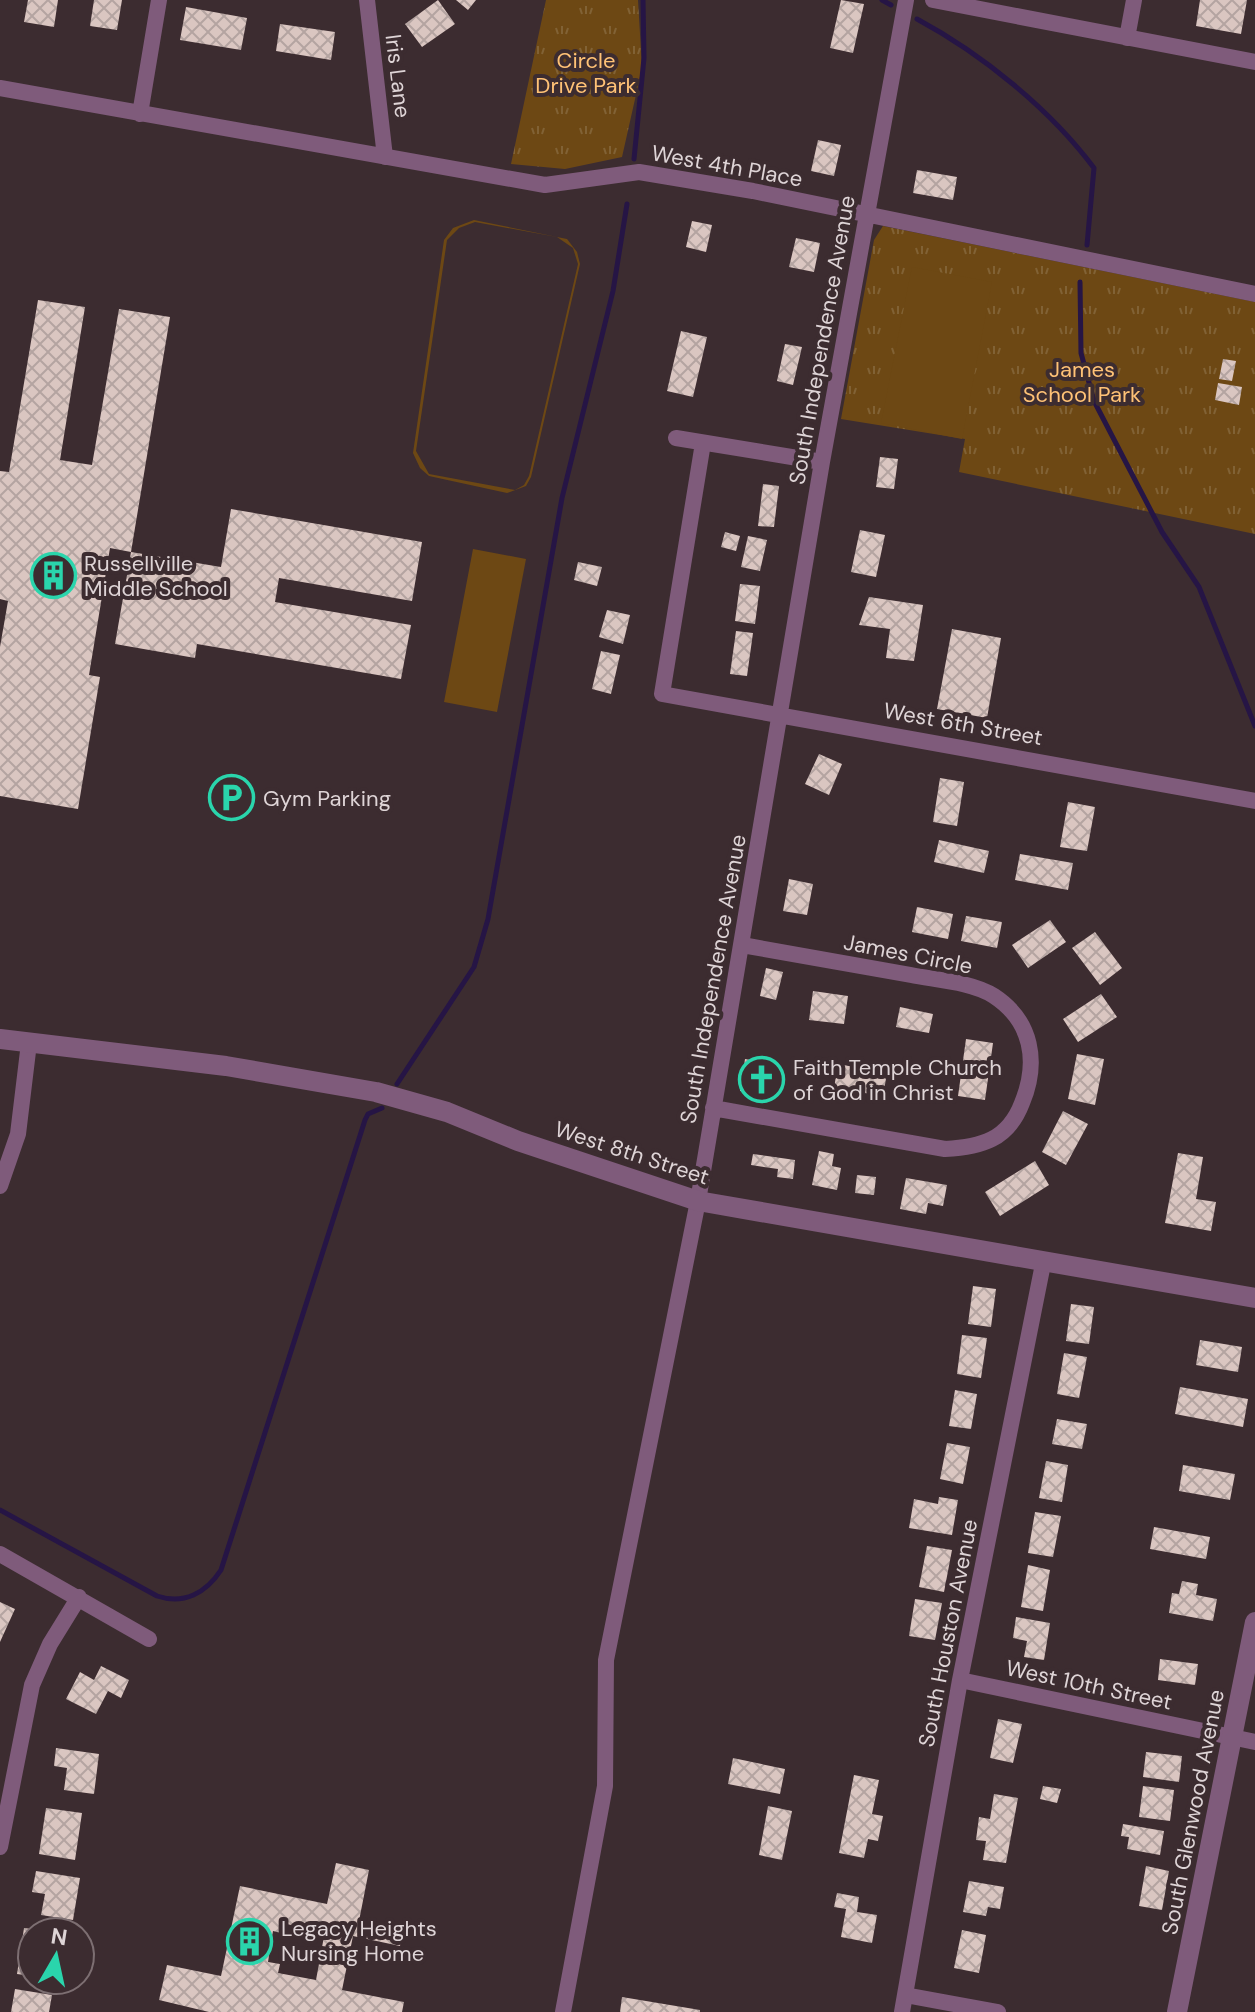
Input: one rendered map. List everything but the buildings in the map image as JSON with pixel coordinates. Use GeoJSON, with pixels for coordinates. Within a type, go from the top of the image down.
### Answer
{"type":"FeatureCollection","features":[{"type":"Feature","properties":{"kind":"street"},"geometry":{"type":"LineString","coordinates":[[140,114],[159,0]]}},
{"type":"Feature","properties":{"kind":"street","name":"Iris Lane"},"geometry":{"type":"LineString","coordinates":[[367,0],[385,157]]}},
{"type":"Feature","properties":{"kind":"street","name":"South Independence Avenue"},"geometry":{"type":"LineString","coordinates":[[563,2012],[605,1786],[606,1660],[698,1201],[822,462],[906,0]]}},
{"type":"Feature","properties":{"kind":"street"},"geometry":{"type":"LineString","coordinates":[[933,0],[1255,62]]}},
{"type":"Feature","properties":{"kind":"street"},"geometry":{"type":"LineString","coordinates":[[1127,38],[1134,0]]}},
{"type":"Feature","properties":{"kind":"street","name":"West 4th Place"},"geometry":{"type":"LineString","coordinates":[[0,88],[545,185],[639,172],[1255,294]]}},
{"type":"Feature","properties":{"kind":"street"},"geometry":{"type":"LineString","coordinates":[[676,438],[822,462]]}},
{"type":"Feature","properties":{"kind":"street","name":"West 6th Street"},"geometry":{"type":"LineString","coordinates":[[703,443],[662,694],[781,713],[1255,801]]}},
{"type":"Feature","properties":{"kind":"street","name":"James Circle"},"geometry":{"type":"LineString","coordinates":[[713,1108],[945,1149],[969,1147],[986,1144],[1009,1128],[1030,1077],[1031,1048],[1023,1025],[991,994],[949,982],[742,945]]}},
{"type":"Feature","properties":{"kind":"street","name":"West 8th Street"},"geometry":{"type":"LineString","coordinates":[[0,1039],[226,1066],[376,1092],[447,1112],[518,1141],[698,1201],[1043,1264],[1255,1298]]}},
{"type":"Feature","properties":{"kind":"street"},"geometry":{"type":"LineString","coordinates":[[0,1186],[18,1134],[29,1043]]}},
{"type":"Feature","properties":{"kind":"street","name":"South Houston Avenue"},"geometry":{"type":"LineString","coordinates":[[903,2004],[960,1680],[1043,1264]]}},
{"type":"Feature","properties":{"kind":"street"},"geometry":{"type":"LineString","coordinates":[[0,1554],[149,1639]]}},
{"type":"Feature","properties":{"kind":"street"},"geometry":{"type":"LineString","coordinates":[[0,1847],[32,1685],[50,1644],[79,1597]]}},
{"type":"Feature","properties":{"kind":"street","name":"South Glenwood Avenue"},"geometry":{"type":"LineString","coordinates":[[1177,2012],[1255,1622]]}},
{"type":"Feature","properties":{"kind":"street","name":"West 10th Street"},"geometry":{"type":"LineString","coordinates":[[960,1680],[1255,1742]]}},
{"type":"Feature","properties":{"kind":"street"},"geometry":{"type":"LineString","coordinates":[[903,2004],[998,2012]]}},
{"type":"Feature","properties":{"kind":"green space","name":"Circle Drive Park"},"geometry":{"type":"Polygon","coordinates":[[[546,0],[638,0],[642,68],[622,157],[565,169],[511,164],[546,0]]]}},
{"type":"Feature","properties":{"kind":"green space"},"geometry":{"type":"Polygon","coordinates":[[[474,220],[567,239],[577,252],[580,264],[531,477],[526,486],[507,493],[429,476],[420,468],[413,453],[444,240],[453,228],[474,220]],[[475,222],[459,228],[447,240],[416,451],[429,474],[515,490],[524,485],[529,476],[578,264],[573,248],[557,237],[475,222]]]}},
{"type":"Feature","properties":{"kind":"green space","name":"James School Park"},"geometry":{"type":"Polygon","coordinates":[[[883,226],[1255,302],[1255,534],[959,472],[965,439],[841,419],[874,240],[883,226]]]}},
{"type":"Feature","properties":{"kind":"green space"},"geometry":{"type":"Polygon","coordinates":[[[912,267],[992,282],[962,439],[881,423],[912,267]]]}},
{"type":"Feature","properties":{"kind":"green space"},"geometry":{"type":"Polygon","coordinates":[[[473,549],[526,559],[497,712],[444,702],[473,549]]]}},
{"type":"Feature","properties":{"kind":"waterway"},"geometry":{"type":"LineString","coordinates":[[634,159],[644,58],[643,0]]}},
{"type":"Feature","properties":{"kind":"waterway"},"geometry":{"type":"LineString","coordinates":[[882,0],[891,5]]}},
{"type":"Feature","properties":{"kind":"waterway"},"geometry":{"type":"LineString","coordinates":[[917,19],[966,49],[1013,84],[1057,125],[1094,168],[1087,245]]}},
{"type":"Feature","properties":{"kind":"waterway"},"geometry":{"type":"LineString","coordinates":[[397,1084],[474,967],[488,919],[562,498],[613,291],[627,204]]}},
{"type":"Feature","properties":{"kind":"waterway"},"geometry":{"type":"LineString","coordinates":[[1080,282],[1081,353],[1094,401],[1162,532],[1199,587],[1255,726]]}},
{"type":"Feature","properties":{"kind":"waterway"},"geometry":{"type":"LineString","coordinates":[[0,1510],[157,1596],[185,1598],[201,1591],[215,1578],[221,1570],[365,1120],[368,1114],[382,1108]]}},
{"type":"Feature","properties":{"kind":"place","name":"Russellville Middle School"},"geometry":{"type":"Point","coordinates":[53,576]}},
{"type":"Feature","properties":{"kind":"place","name":"Gym Parking"},"geometry":{"type":"Point","coordinates":[232,798]}},
{"type":"Feature","properties":{"kind":"place","name":"Faith Temple Church of God in Christ"},"geometry":{"type":"Point","coordinates":[762,1080]}},
{"type":"Feature","properties":{"kind":"place","name":"Legacy Heights Nursing Home"},"geometry":{"type":"Point","coordinates":[250,1941]}}]}
